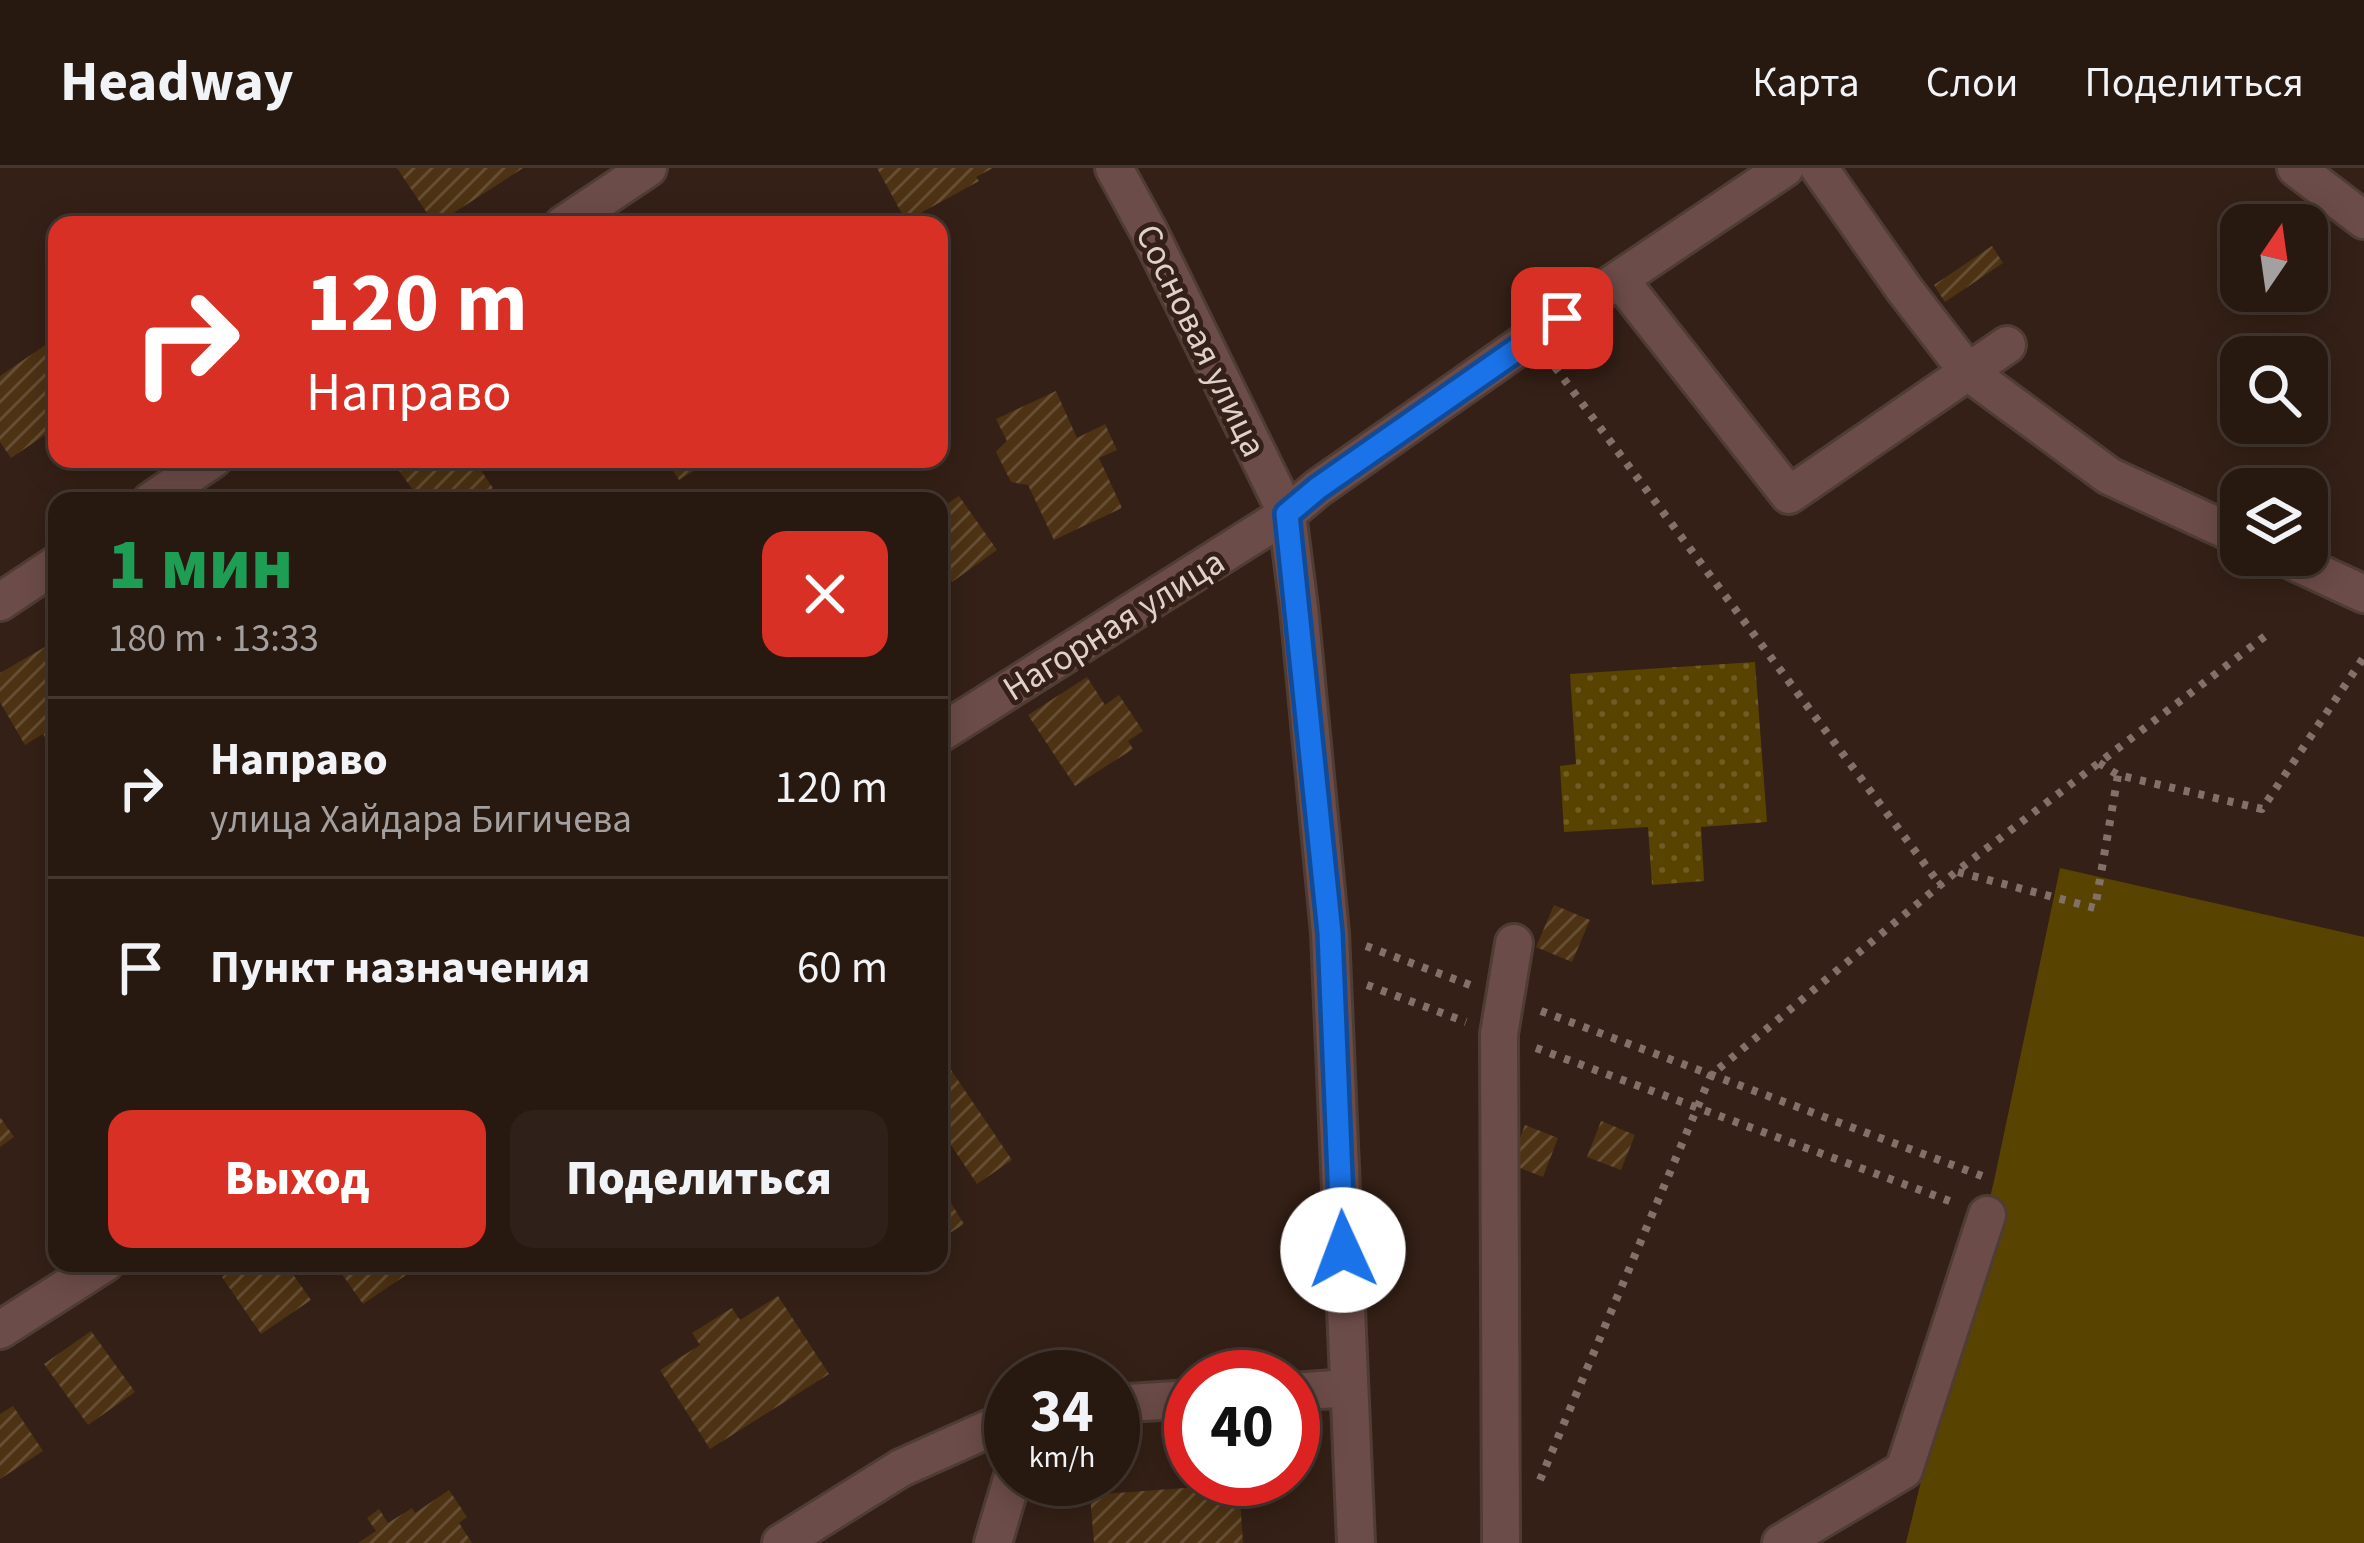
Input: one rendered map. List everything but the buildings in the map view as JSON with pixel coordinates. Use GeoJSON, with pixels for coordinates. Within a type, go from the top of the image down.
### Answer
{"type":"FeatureCollection","features":[{"type":"Feature","properties":{"kind":"street"},"geometry":{"type":"LineString","coordinates":[[576,216],[648,168]]}},
{"type":"Feature","properties":{"kind":"street","name":"Нагорная улица"},"geometry":{"type":"LineString","coordinates":[[948,728],[1287,514],[1533,338],[1785,168]]}},
{"type":"Feature","properties":{"kind":"street"},"geometry":{"type":"LineString","coordinates":[[1819,168],[1968,372],[2109,476],[2220,527]]}},
{"type":"Feature","properties":{"kind":"street"},"geometry":{"type":"LineString","coordinates":[[2296,168],[2364,220]]}},
{"type":"Feature","properties":{"kind":"street","name":"Сосновая улица"},"geometry":{"type":"LineString","coordinates":[[1131,173],[1287,514]]}},
{"type":"Feature","properties":{"kind":"street"},"geometry":{"type":"LineString","coordinates":[[1620,280],[1789,495],[2007,345]]}},
{"type":"Feature","properties":{"kind":"street"},"geometry":{"type":"LineString","coordinates":[[164,492],[200,468]]}},
{"type":"Feature","properties":{"kind":"street"},"geometry":{"type":"LineString","coordinates":[[1287,514],[1330,933],[1356,1543]]}},
{"type":"Feature","properties":{"kind":"street"},"geometry":{"type":"LineString","coordinates":[[0,602],[48,570]]}},
{"type":"Feature","properties":{"kind":"street"},"geometry":{"type":"LineString","coordinates":[[2325,576],[2364,594]]}},
{"type":"Feature","properties":{"kind":"street"},"geometry":{"type":"LineString","coordinates":[[1501,1543],[1498,1034],[1514,943]]}},
{"type":"Feature","properties":{"kind":"street"},"geometry":{"type":"LineString","coordinates":[[1780,1543],[1904,1470],[1990,1198]]}},
{"type":"Feature","properties":{"kind":"street"},"geometry":{"type":"LineString","coordinates":[[0,1330],[91,1272]]}},
{"type":"Feature","properties":{"kind":"street"},"geometry":{"type":"LineString","coordinates":[[1320,1390],[1348,1388]]}},
{"type":"Feature","properties":{"kind":"street"},"geometry":{"type":"LineString","coordinates":[[781,1543],[901,1468],[984,1431]]}},
{"type":"Feature","properties":{"kind":"street"},"geometry":{"type":"LineString","coordinates":[[993,1543],[1004,1506]]}},
{"type":"Feature","properties":{"kind":"path"},"geometry":{"type":"LineString","coordinates":[[1533,338],[1941,886]]}},
{"type":"Feature","properties":{"kind":"path"},"geometry":{"type":"LineString","coordinates":[[1531,1499],[1711,1075],[1957,871],[2268,634]]}},
{"type":"Feature","properties":{"kind":"path"},"geometry":{"type":"LineString","coordinates":[[2099,763],[2118,775],[2262,809],[2364,657]]}},
{"type":"Feature","properties":{"kind":"path"},"geometry":{"type":"LineString","coordinates":[[1957,871],[2095,908],[2118,775]]}},
{"type":"Feature","properties":{"kind":"path"},"geometry":{"type":"LineString","coordinates":[[1330,933],[1487,991]]}},
{"type":"Feature","properties":{"kind":"path"},"geometry":{"type":"LineString","coordinates":[[1332,972],[1697,1108],[1990,1198]]}},
{"type":"Feature","properties":{"kind":"path"},"geometry":{"type":"LineString","coordinates":[[1532,1008],[1711,1075],[1990,1198]]}},
{"type":"Feature","properties":{"kind":"shaded area"},"geometry":{"type":"Polygon","coordinates":[[[1755,662],[1767,822],[1701,827],[1704,881],[1652,885],[1648,827],[1564,832],[1560,766],[1576,764],[1570,674],[1755,662]]]}},
{"type":"Feature","properties":{"kind":"shaded area"},"geometry":{"type":"Polygon","coordinates":[[[2060,868],[2364,937],[2364,1543],[1906,1543],[1994,1181],[2060,868]]]}},
{"type":"Feature","properties":{"kind":"route"},"geometry":{"type":"LineString","coordinates":[[1343,1250],[1330,933],[1287,514],[1562,318]]}}]}
